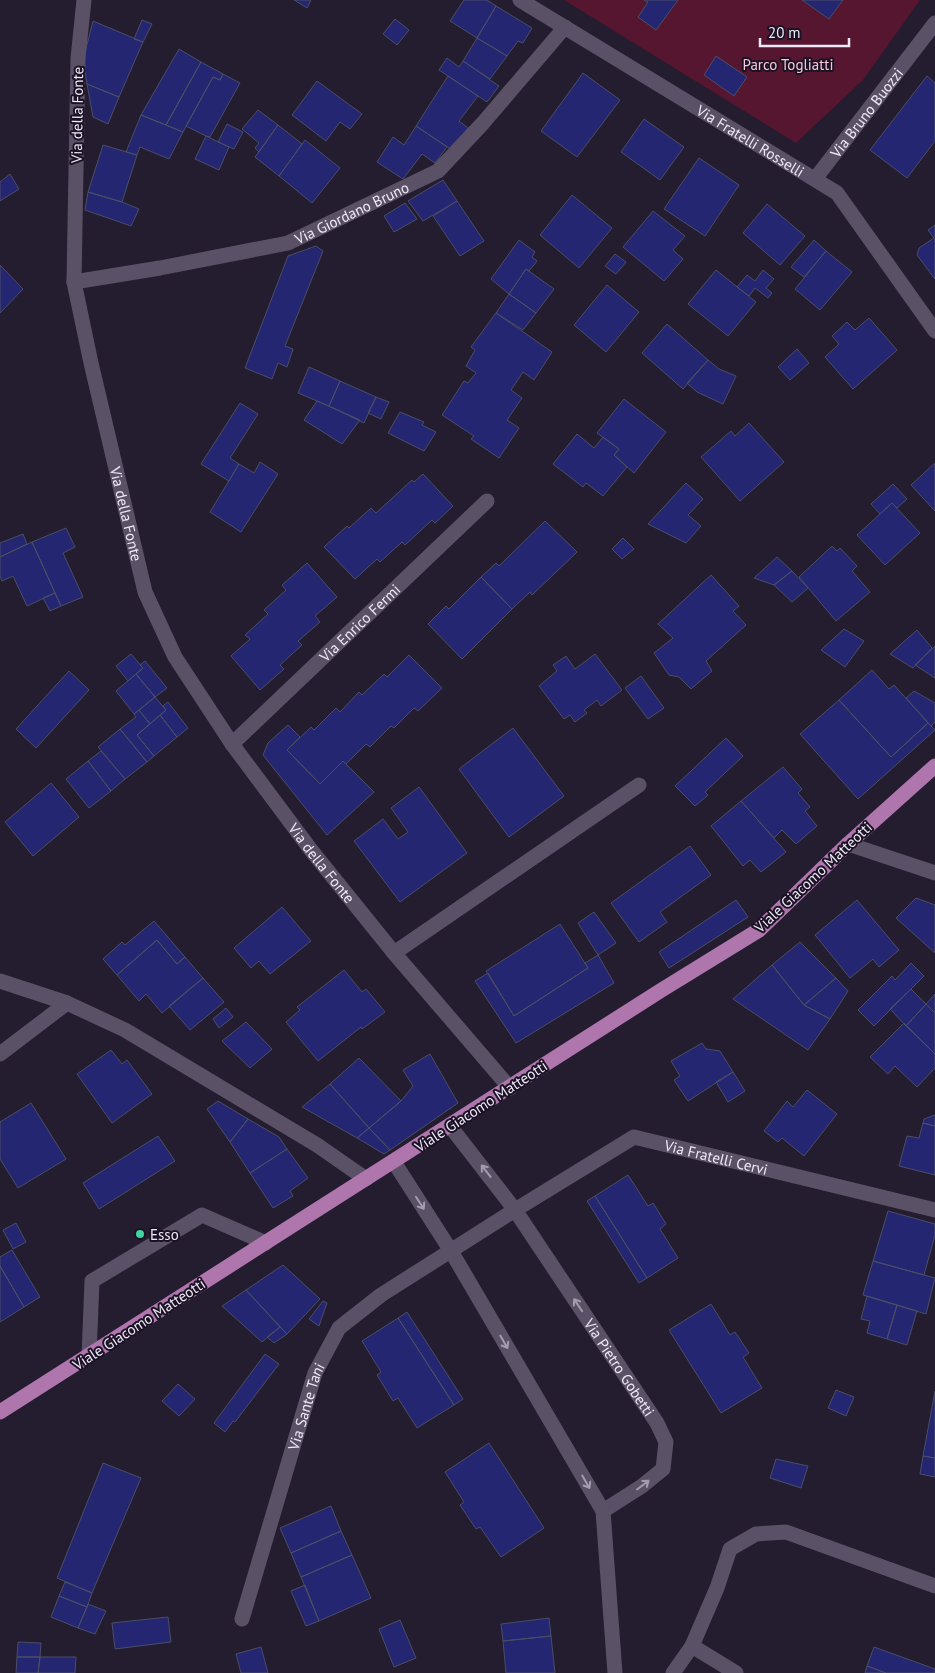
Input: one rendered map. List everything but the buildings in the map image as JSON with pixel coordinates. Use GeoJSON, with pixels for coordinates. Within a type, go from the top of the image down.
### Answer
{"type":"FeatureCollection","features":[{"type":"Feature","properties":{"kind":"main road","name":"Viale Giacomo Matteotti"},"geometry":{"type":"LineString","coordinates":[[0,1412],[660,991],[759,930],[848,844],[935,766]]}},
{"type":"Feature","properties":{"kind":"street","name":"Via della Fonte"},"geometry":{"type":"LineString","coordinates":[[84,0],[78,58],[74,282],[91,364],[145,592],[175,657],[232,744],[311,850],[394,953],[510,1088]]}},
{"type":"Feature","properties":{"kind":"street","name":"Via Fratelli Rosselli"},"geometry":{"type":"LineString","coordinates":[[520,0],[837,192],[935,332]]}},
{"type":"Feature","properties":{"kind":"street","name":"Via Bruno Buozzi"},"geometry":{"type":"LineString","coordinates":[[815,179],[935,23]]}},
{"type":"Feature","properties":{"kind":"street","name":"Via Giordano Bruno"},"geometry":{"type":"LineString","coordinates":[[74,282],[160,268],[288,243],[438,172],[483,123],[565,27]]}},
{"type":"Feature","properties":{"kind":"street","name":"Via Enrico Fermi"},"geometry":{"type":"LineString","coordinates":[[232,744],[487,501]]}},
{"type":"Feature","properties":{"kind":"street"},"geometry":{"type":"LineString","coordinates":[[394,953],[639,785]]}},
{"type":"Feature","properties":{"kind":"street"},"geometry":{"type":"LineString","coordinates":[[848,844],[935,873]]}},
{"type":"Feature","properties":{"kind":"street"},"geometry":{"type":"LineString","coordinates":[[0,981],[67,1003],[125,1030],[317,1145],[366,1179]]}},
{"type":"Feature","properties":{"kind":"street"},"geometry":{"type":"LineString","coordinates":[[0,1054],[67,1003]]}},
{"type":"Feature","properties":{"kind":"street","name":"Via Pietro Gobetti"},"geometry":{"type":"LineString","coordinates":[[450,1126],[515,1210],[657,1423],[666,1442],[663,1469],[642,1486],[602,1511]]}},
{"type":"Feature","properties":{"kind":"street","name":"Via Fratelli Cervi"},"geometry":{"type":"LineString","coordinates":[[515,1210],[634,1137],[935,1210]]}},
{"type":"Feature","properties":{"kind":"street"},"geometry":{"type":"LineString","coordinates":[[394,1162],[451,1251],[602,1511],[615,1673]]}},
{"type":"Feature","properties":{"kind":"street"},"geometry":{"type":"LineString","coordinates":[[451,1251],[515,1210]]}},
{"type":"Feature","properties":{"kind":"street"},"geometry":{"type":"LineString","coordinates":[[89,1356],[92,1281],[202,1215],[266,1243]]}},
{"type":"Feature","properties":{"kind":"street","name":"Via Sante Tani"},"geometry":{"type":"LineString","coordinates":[[242,1619],[315,1373],[339,1328],[381,1295],[451,1251]]}},
{"type":"Feature","properties":{"kind":"street"},"geometry":{"type":"LineString","coordinates":[[673,1673],[692,1646],[717,1588],[730,1549],[756,1534],[786,1532],[935,1586]]}},
{"type":"Feature","properties":{"kind":"street"},"geometry":{"type":"LineString","coordinates":[[692,1646],[736,1673]]}},
{"type":"Feature","properties":{"kind":"green space","name":"Parco Togliatti"},"geometry":{"type":"Polygon","coordinates":[[[564,0],[920,0],[863,80],[796,143],[564,0]]]}},
{"type":"Feature","properties":{"kind":"place","name":"Esso"},"geometry":{"type":"Point","coordinates":[140,1234]}}]}
